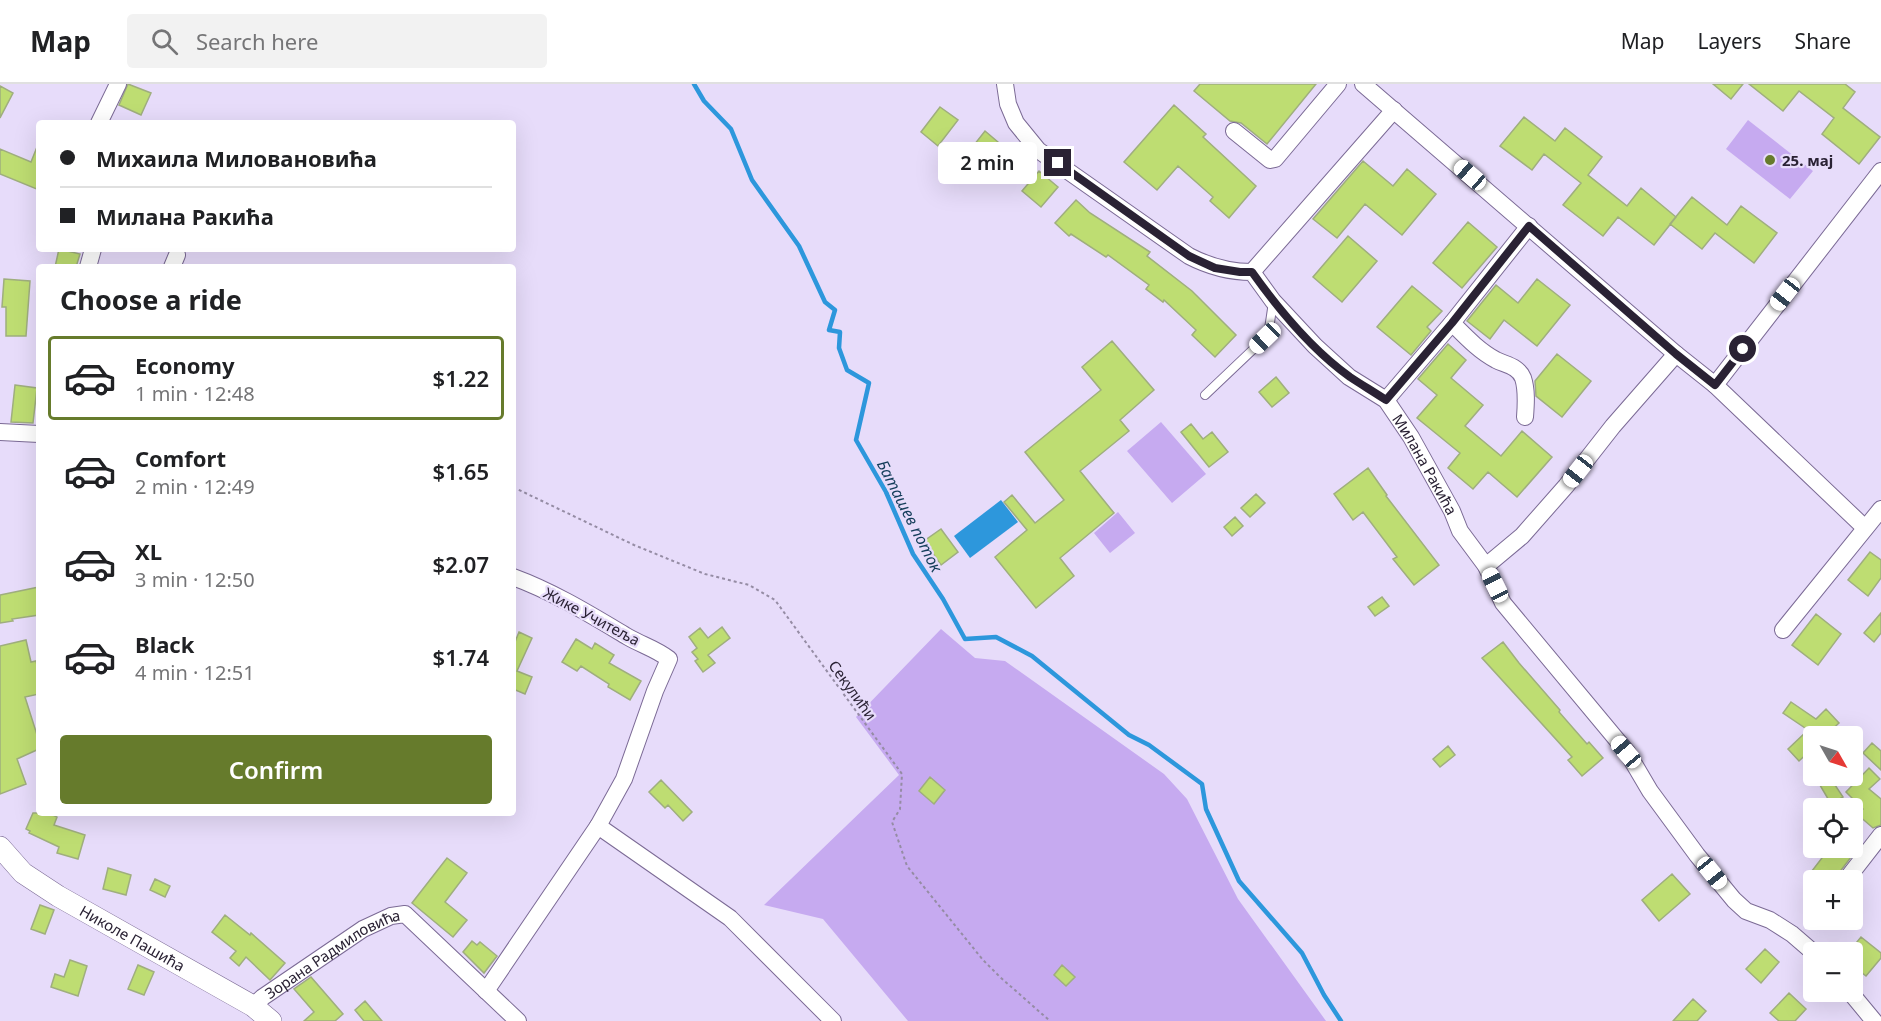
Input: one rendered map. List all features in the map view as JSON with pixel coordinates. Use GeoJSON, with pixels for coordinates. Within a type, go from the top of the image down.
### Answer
{"type":"FeatureCollection","features":[{"type":"Feature","properties":{"kind":"street"},"geometry":{"type":"LineString","coordinates":[[100,120],[118,84]]}},
{"type":"Feature","properties":{"kind":"street"},"geometry":{"type":"LineString","coordinates":[[1005,84],[1008,104],[1016,123],[1029,141],[1048,157],[1196,259],[1227,270],[1252,272],[1394,110]]}},
{"type":"Feature","properties":{"kind":"street"},"geometry":{"type":"LineString","coordinates":[[1234,131],[1270,160],[1275,159],[1338,84]]}},
{"type":"Feature","properties":{"kind":"street"},"geometry":{"type":"LineString","coordinates":[[1363,84],[1715,385],[1865,528]]}},
{"type":"Feature","properties":{"kind":"street"},"geometry":{"type":"LineString","coordinates":[[1715,385],[1881,171]]}},
{"type":"Feature","properties":{"kind":"street"},"geometry":{"type":"LineString","coordinates":[[1386,400],[1452,323],[1529,226]]}},
{"type":"Feature","properties":{"kind":"street","name":"Милана Ракића"},"geometry":{"type":"LineString","coordinates":[[1252,272],[1273,301],[1315,346],[1340,369],[1386,400],[1421,455],[1452,511],[1460,531],[1486,566],[1503,603],[1626,752],[1650,791],[1697,855],[1746,911],[1770,920],[1803,944]]}},
{"type":"Feature","properties":{"kind":"street"},"geometry":{"type":"LineString","coordinates":[[1452,323],[1474,345],[1496,360],[1514,366],[1522,377],[1526,400],[1525,417]]}},
{"type":"Feature","properties":{"kind":"street"},"geometry":{"type":"LineString","coordinates":[[1486,566],[1522,536],[1676,354]]}},
{"type":"Feature","properties":{"kind":"street"},"geometry":{"type":"LineString","coordinates":[[0,432],[36,434]]}},
{"type":"Feature","properties":{"kind":"street"},"geometry":{"type":"LineString","coordinates":[[1783,630],[1881,508]]}},
{"type":"Feature","properties":{"kind":"street","name":"Жике Учитеља"},"geometry":{"type":"LineString","coordinates":[[516,578],[589,612],[631,639],[657,650],[669,659],[655,691],[624,779],[598,826]]}},
{"type":"Feature","properties":{"kind":"street"},"geometry":{"type":"LineString","coordinates":[[486,991],[598,826],[730,918],[833,1021]]}},
{"type":"Feature","properties":{"kind":"street"},"geometry":{"type":"LineString","coordinates":[[1854,870],[1881,835]]}},
{"type":"Feature","properties":{"kind":"street","name":"Николе Пашића"},"geometry":{"type":"LineString","coordinates":[[0,847],[23,873],[58,896],[253,1006],[271,1021]]}},
{"type":"Feature","properties":{"kind":"street","name":"Зорана Радмиловића"},"geometry":{"type":"LineString","coordinates":[[253,1006],[263,996],[363,930],[391,916],[405,914],[518,1021]]}},
{"type":"Feature","properties":{"kind":"street"},"geometry":{"type":"LineString","coordinates":[[1858,1002],[1874,1021]]}},
{"type":"Feature","properties":{"kind":"lane"},"geometry":{"type":"LineString","coordinates":[[1206,395],[1265,338],[1269,329],[1273,301]]}},
{"type":"Feature","properties":{"kind":"path","name":"Секулићи"},"geometry":{"type":"LineString","coordinates":[[516,490],[634,545],[705,574],[749,585],[775,600],[902,774],[900,809],[892,822],[907,866],[983,960],[1050,1021]]}},
{"type":"Feature","properties":{"kind":"shaded area","name":"25. мај"},"geometry":{"type":"Polygon","coordinates":[[[1748,120],[1813,171],[1790,199],[1726,149],[1748,120]]]}},
{"type":"Feature","properties":{"kind":"shaded area"},"geometry":{"type":"Polygon","coordinates":[[[1161,422],[1206,474],[1172,503],[1127,451],[1161,422]]]}},
{"type":"Feature","properties":{"kind":"shaded area"},"geometry":{"type":"Polygon","coordinates":[[[1118,512],[1135,533],[1110,553],[1094,533],[1118,512]]]}},
{"type":"Feature","properties":{"kind":"shaded area"},"geometry":{"type":"Polygon","coordinates":[[[941,629],[975,658],[1005,661],[1164,774],[1187,799],[1238,899],[1326,1021],[908,1021],[823,919],[764,905],[899,775],[856,717],[941,629]]]}},
{"type":"Feature","properties":{"kind":"water"},"geometry":{"type":"Polygon","coordinates":[[[1001,500],[1018,522],[970,558],[954,536],[1001,500]]]}},
{"type":"Feature","properties":{"kind":"building"},"geometry":{"type":"Polygon","coordinates":[[[128,84],[151,93],[141,115],[119,105],[128,84]]]}},
{"type":"Feature","properties":{"kind":"building"},"geometry":{"type":"Polygon","coordinates":[[[1200,84],[1316,84],[1267,144],[1241,123],[1230,121],[1194,91],[1200,84]]]}},
{"type":"Feature","properties":{"kind":"building"},"geometry":{"type":"Polygon","coordinates":[[[1713,84],[1743,84],[1731,99],[1713,84]]]}},
{"type":"Feature","properties":{"kind":"building"},"geometry":{"type":"Polygon","coordinates":[[[1749,84],[1845,84],[1855,92],[1843,108],[1880,137],[1859,164],[1822,134],[1834,118],[1799,91],[1783,111],[1749,84]]]}},
{"type":"Feature","properties":{"kind":"building"},"geometry":{"type":"Polygon","coordinates":[[[0,86],[13,93],[0,118],[0,86]]]}},
{"type":"Feature","properties":{"kind":"building"},"geometry":{"type":"Polygon","coordinates":[[[1174,105],[1206,134],[1203,137],[1256,186],[1229,218],[1210,201],[1213,197],[1178,166],[1157,190],[1124,162],[1174,105]]]}},
{"type":"Feature","properties":{"kind":"building"},"geometry":{"type":"Polygon","coordinates":[[[940,107],[958,120],[938,146],[921,132],[940,107]]]}},
{"type":"Feature","properties":{"kind":"building"},"geometry":{"type":"Polygon","coordinates":[[[1524,117],[1555,141],[1565,128],[1602,157],[1588,175],[1627,206],[1641,188],[1676,217],[1654,245],[1618,217],[1603,236],[1563,205],[1581,183],[1544,154],[1532,170],[1500,146],[1524,117]]]}},
{"type":"Feature","properties":{"kind":"building"},"geometry":{"type":"Polygon","coordinates":[[[985,131],[998,142],[983,160],[970,150],[985,131]]]}},
{"type":"Feature","properties":{"kind":"building"},"geometry":{"type":"Polygon","coordinates":[[[0,149],[31,162],[36,150],[36,189],[0,174],[0,149]]]}},
{"type":"Feature","properties":{"kind":"building"},"geometry":{"type":"Polygon","coordinates":[[[1363,161],[1393,186],[1407,169],[1436,194],[1402,235],[1365,204],[1337,238],[1313,219],[1363,161]]]}},
{"type":"Feature","properties":{"kind":"building"},"geometry":{"type":"Polygon","coordinates":[[[1039,171],[1058,187],[1041,207],[1022,191],[1039,171]]]}},
{"type":"Feature","properties":{"kind":"building"},"geometry":{"type":"Polygon","coordinates":[[[1692,197],[1727,225],[1741,206],[1777,233],[1754,263],[1715,233],[1702,249],[1670,224],[1692,197]]]}},
{"type":"Feature","properties":{"kind":"building"},"geometry":{"type":"Polygon","coordinates":[[[1076,200],[1090,213],[1150,252],[1147,256],[1192,291],[1236,335],[1215,357],[1192,335],[1196,330],[1164,300],[1163,302],[1146,289],[1149,285],[1108,255],[1106,257],[1071,234],[1069,236],[1055,223],[1076,200]]]}},
{"type":"Feature","properties":{"kind":"building"},"geometry":{"type":"Polygon","coordinates":[[[1468,222],[1497,247],[1462,288],[1433,263],[1468,222]]]}},
{"type":"Feature","properties":{"kind":"building"},"geometry":{"type":"Polygon","coordinates":[[[1348,236],[1377,261],[1342,302],[1313,277],[1348,236]]]}},
{"type":"Feature","properties":{"kind":"building"},"geometry":{"type":"Polygon","coordinates":[[[58,252],[80,254],[77,264],[56,264],[58,252]]]}},
{"type":"Feature","properties":{"kind":"building"},"geometry":{"type":"Polygon","coordinates":[[[4,279],[30,281],[26,336],[6,336],[6,307],[2,307],[4,279]]]}},
{"type":"Feature","properties":{"kind":"building"},"geometry":{"type":"Polygon","coordinates":[[[1537,279],[1570,305],[1537,346],[1504,320],[1490,339],[1467,321],[1496,285],[1518,303],[1537,279]]]}},
{"type":"Feature","properties":{"kind":"building"},"geometry":{"type":"Polygon","coordinates":[[[1412,286],[1442,311],[1427,327],[1431,331],[1411,355],[1377,327],[1412,286]]]}},
{"type":"Feature","properties":{"kind":"building"},"geometry":{"type":"Polygon","coordinates":[[[1112,341],[1154,390],[1120,420],[1129,431],[1080,471],[1114,513],[1060,558],[1074,576],[1036,608],[995,557],[1027,530],[1004,502],[1012,495],[1035,523],[1064,500],[1025,452],[1101,390],[1082,367],[1112,341]]]}},
{"type":"Feature","properties":{"kind":"building"},"geometry":{"type":"Polygon","coordinates":[[[1448,344],[1466,360],[1451,378],[1483,405],[1465,426],[1501,456],[1522,431],[1552,457],[1517,497],[1488,472],[1473,489],[1448,468],[1460,453],[1417,418],[1437,395],[1418,379],[1448,344]]]}},
{"type":"Feature","properties":{"kind":"building"},"geometry":{"type":"Polygon","coordinates":[[[1557,354],[1591,381],[1562,417],[1536,396],[1535,381],[1557,354]]]}},
{"type":"Feature","properties":{"kind":"building"},"geometry":{"type":"Polygon","coordinates":[[[1276,377],[1289,393],[1272,407],[1259,392],[1276,377]]]}},
{"type":"Feature","properties":{"kind":"building"},"geometry":{"type":"Polygon","coordinates":[[[15,385],[36,388],[33,423],[11,422],[15,385]]]}},
{"type":"Feature","properties":{"kind":"building"},"geometry":{"type":"Polygon","coordinates":[[[1191,424],[1203,439],[1212,432],[1228,452],[1209,467],[1181,432],[1191,424]]]}},
{"type":"Feature","properties":{"kind":"building"},"geometry":{"type":"Polygon","coordinates":[[[1368,468],[1386,496],[1439,565],[1414,585],[1393,559],[1397,557],[1363,512],[1353,520],[1334,494],[1368,468]]]}},
{"type":"Feature","properties":{"kind":"building"},"geometry":{"type":"Polygon","coordinates":[[[1256,494],[1265,503],[1250,517],[1241,508],[1256,494]]]}},
{"type":"Feature","properties":{"kind":"building"},"geometry":{"type":"Polygon","coordinates":[[[1235,517],[1243,526],[1232,536],[1224,527],[1235,517]]]}},
{"type":"Feature","properties":{"kind":"building"},"geometry":{"type":"Polygon","coordinates":[[[941,529],[958,552],[941,565],[924,541],[941,529]]]}},
{"type":"Feature","properties":{"kind":"building"},"geometry":{"type":"Polygon","coordinates":[[[1870,552],[1881,560],[1881,578],[1868,596],[1848,580],[1870,552]]]}},
{"type":"Feature","properties":{"kind":"building"},"geometry":{"type":"Polygon","coordinates":[[[36,588],[36,615],[0,623],[0,595],[36,588]]]}},
{"type":"Feature","properties":{"kind":"building"},"geometry":{"type":"Polygon","coordinates":[[[1382,597],[1389,606],[1375,616],[1368,607],[1382,597]]]}},
{"type":"Feature","properties":{"kind":"building"},"geometry":{"type":"Polygon","coordinates":[[[1881,613],[1881,633],[1874,642],[1864,633],[1881,613]]]}},
{"type":"Feature","properties":{"kind":"building"},"geometry":{"type":"Polygon","coordinates":[[[1816,614],[1841,634],[1818,665],[1792,645],[1816,614]]]}},
{"type":"Feature","properties":{"kind":"building"},"geometry":{"type":"Polygon","coordinates":[[[722,627],[730,638],[708,655],[715,663],[703,672],[695,661],[698,659],[692,652],[697,648],[689,637],[700,628],[708,638],[722,627]]]}},
{"type":"Feature","properties":{"kind":"building"},"geometry":{"type":"Polygon","coordinates":[[[519,632],[532,638],[517,671],[532,677],[525,694],[516,690],[516,640],[519,632]]]}},
{"type":"Feature","properties":{"kind":"building"},"geometry":{"type":"Polygon","coordinates":[[[576,639],[592,649],[595,643],[614,655],[609,663],[641,681],[630,700],[608,687],[609,684],[581,666],[577,671],[562,662],[576,639]]]}},
{"type":"Feature","properties":{"kind":"building"},"geometry":{"type":"Polygon","coordinates":[[[26,640],[31,662],[36,661],[36,695],[25,697],[36,732],[36,750],[17,759],[26,784],[0,794],[0,646],[26,640]]]}},
{"type":"Feature","properties":{"kind":"building"},"geometry":{"type":"Polygon","coordinates":[[[1503,642],[1560,710],[1559,712],[1587,744],[1589,742],[1603,758],[1582,776],[1568,760],[1572,757],[1482,658],[1503,642]]]}},
{"type":"Feature","properties":{"kind":"building"},"geometry":{"type":"Polygon","coordinates":[[[1791,702],[1816,719],[1826,709],[1839,723],[1836,726],[1803,727],[1783,713],[1791,702]]]}},
{"type":"Feature","properties":{"kind":"building"},"geometry":{"type":"Polygon","coordinates":[[[1803,735],[1803,757],[1799,761],[1788,749],[1803,735]]]}},
{"type":"Feature","properties":{"kind":"building"},"geometry":{"type":"Polygon","coordinates":[[[1872,743],[1881,751],[1881,770],[1863,753],[1872,743]]]}},
{"type":"Feature","properties":{"kind":"building"},"geometry":{"type":"Polygon","coordinates":[[[1448,746],[1455,755],[1440,767],[1433,759],[1448,746]]]}},
{"type":"Feature","properties":{"kind":"building"},"geometry":{"type":"Polygon","coordinates":[[[1869,768],[1880,779],[1869,789],[1881,799],[1881,825],[1873,828],[1863,819],[1863,798],[1852,798],[1846,792],[1852,786],[1863,786],[1863,774],[1869,768]]]}},
{"type":"Feature","properties":{"kind":"building"},"geometry":{"type":"Polygon","coordinates":[[[930,777],[945,790],[934,804],[919,791],[930,777]]]}},
{"type":"Feature","properties":{"kind":"building"},"geometry":{"type":"Polygon","coordinates":[[[661,780],[692,812],[683,821],[668,805],[665,808],[649,792],[661,780]]]}},
{"type":"Feature","properties":{"kind":"building"},"geometry":{"type":"Polygon","coordinates":[[[1820,786],[1836,786],[1843,797],[1841,798],[1828,798],[1820,786]]]}},
{"type":"Feature","properties":{"kind":"building"},"geometry":{"type":"Polygon","coordinates":[[[33,813],[36,813],[36,816],[57,817],[54,825],[85,835],[78,859],[57,853],[59,847],[29,833],[30,831],[26,829],[33,813]]]}},
{"type":"Feature","properties":{"kind":"building"},"geometry":{"type":"Polygon","coordinates":[[[447,858],[467,873],[445,902],[467,920],[453,937],[412,903],[447,858]]]}},
{"type":"Feature","properties":{"kind":"building"},"geometry":{"type":"Polygon","coordinates":[[[1822,858],[1850,858],[1841,870],[1813,870],[1822,858]]]}},
{"type":"Feature","properties":{"kind":"building"},"geometry":{"type":"Polygon","coordinates":[[[108,868],[131,875],[126,895],[103,889],[108,868]]]}},
{"type":"Feature","properties":{"kind":"building"},"geometry":{"type":"Polygon","coordinates":[[[1672,874],[1690,894],[1659,921],[1642,900],[1672,874]]]}},
{"type":"Feature","properties":{"kind":"building"},"geometry":{"type":"Polygon","coordinates":[[[155,879],[170,886],[165,897],[150,890],[155,879]]]}},
{"type":"Feature","properties":{"kind":"building"},"geometry":{"type":"Polygon","coordinates":[[[40,905],[54,910],[45,934],[31,929],[40,905]]]}},
{"type":"Feature","properties":{"kind":"building"},"geometry":{"type":"Polygon","coordinates":[[[225,915],[250,935],[251,933],[285,963],[270,980],[246,957],[239,966],[230,958],[236,951],[212,932],[225,915]]]}},
{"type":"Feature","properties":{"kind":"building"},"geometry":{"type":"Polygon","coordinates":[[[1861,937],[1881,953],[1881,958],[1866,976],[1863,974],[1863,942],[1857,942],[1861,937]]]}},
{"type":"Feature","properties":{"kind":"building"},"geometry":{"type":"Polygon","coordinates":[[[472,941],[477,945],[480,942],[497,956],[484,973],[463,952],[472,941]]]}},
{"type":"Feature","properties":{"kind":"building"},"geometry":{"type":"Polygon","coordinates":[[[1765,949],[1779,962],[1761,983],[1746,969],[1765,949]]]}},
{"type":"Feature","properties":{"kind":"building"},"geometry":{"type":"Polygon","coordinates":[[[70,960],[87,966],[78,996],[51,987],[55,974],[64,977],[70,960]]]}},
{"type":"Feature","properties":{"kind":"building"},"geometry":{"type":"Polygon","coordinates":[[[138,965],[154,972],[144,995],[128,989],[138,965]]]}},
{"type":"Feature","properties":{"kind":"building"},"geometry":{"type":"Polygon","coordinates":[[[1062,965],[1075,977],[1066,986],[1054,975],[1062,965]]]}},
{"type":"Feature","properties":{"kind":"building"},"geometry":{"type":"Polygon","coordinates":[[[311,977],[343,1014],[335,1021],[304,1021],[314,1012],[294,989],[311,977]]]}},
{"type":"Feature","properties":{"kind":"building"},"geometry":{"type":"Polygon","coordinates":[[[1789,993],[1806,1009],[1795,1021],[1779,1021],[1770,1013],[1789,993]]]}},
{"type":"Feature","properties":{"kind":"building"},"geometry":{"type":"Polygon","coordinates":[[[1693,999],[1706,1011],[1697,1021],[1673,1021],[1693,999]]]}},
{"type":"Feature","properties":{"kind":"building"},"geometry":{"type":"Polygon","coordinates":[[[365,1001],[382,1021],[364,1021],[355,1010],[365,1001]]]}},
{"type":"Feature","properties":{"kind":"waterway","name":"Баташев поток"},"geometry":{"type":"LineString","coordinates":[[694,84],[704,101],[731,129],[752,180],[799,246],[825,302],[835,310],[829,330],[840,332],[839,348],[847,370],[869,383],[856,440],[886,492],[913,554],[943,599],[965,639],[996,637],[1032,656],[1129,735],[1149,745],[1202,784],[1206,809],[1239,881],[1302,953],[1324,995],[1341,1021]]}},
{"type":"Feature","properties":{"kind":"place","name":"25. мај"},"geometry":{"type":"Point","coordinates":[1770,160]}},
{"type":"Feature","properties":{"kind":"route"},"geometry":{"type":"LineString","coordinates":[[1058,163],[1189,256],[1215,268],[1252,272],[1273,301],[1315,346],[1349,376],[1386,400],[1505,259],[1529,226],[1715,385],[1743,349]]}}]}
